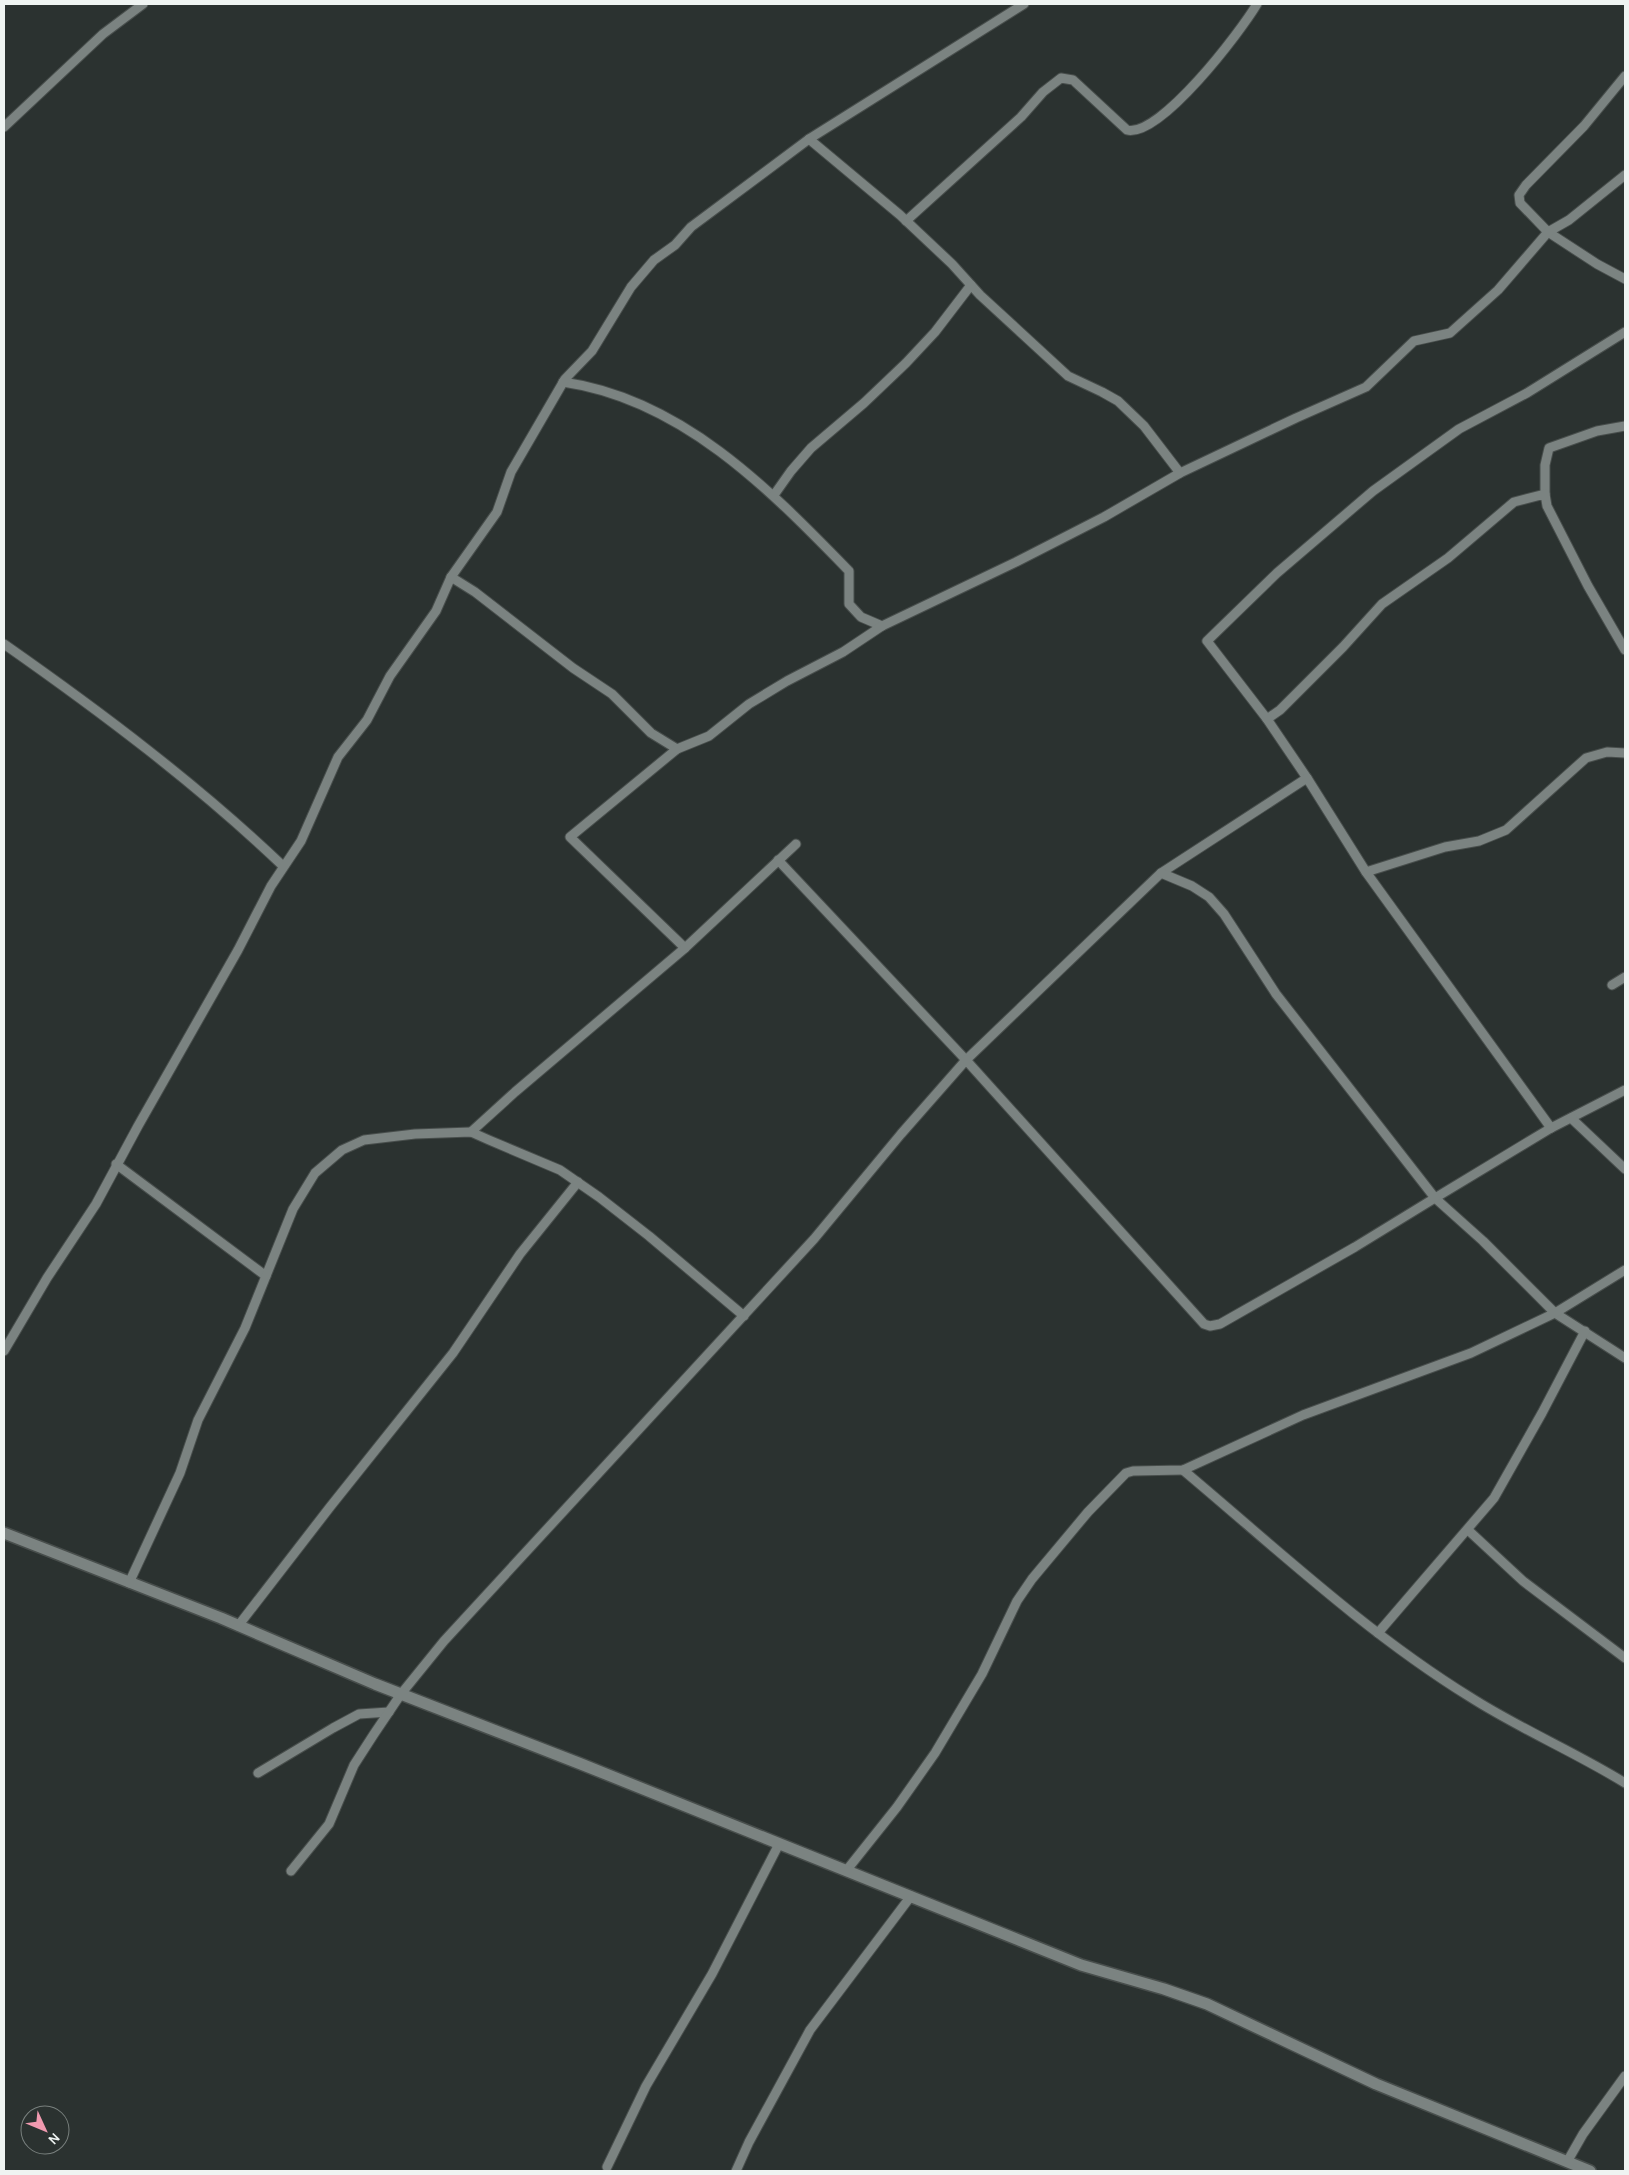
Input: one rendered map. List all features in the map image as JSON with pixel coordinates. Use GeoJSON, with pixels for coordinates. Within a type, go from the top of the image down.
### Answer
{"type":"FeatureCollection","features":[{"type":"Feature","properties":{"kind":"street"},"geometry":{"type":"LineString","coordinates":[[4,127],[103,34],[143,4]]}},
{"type":"Feature","properties":{"kind":"street"},"geometry":{"type":"LineString","coordinates":[[4,1351],[47,1278],[96,1204],[116,1164],[238,950],[283,866],[301,841],[338,757],[367,720],[390,676],[436,611],[452,577],[497,512],[511,472],[563,382],[592,351],[631,287],[654,260],[675,245],[691,227],[809,139],[1024,4]]}},
{"type":"Feature","properties":{"kind":"street"},"geometry":{"type":"LineString","coordinates":[[906,221],[1021,117],[1043,92],[1061,78],[1073,80],[1127,130],[1132,131],[1145,126],[1176,104],[1204,75],[1257,4]]}},
{"type":"Feature","properties":{"kind":"street"},"geometry":{"type":"LineString","coordinates":[[1625,76],[1584,126],[1526,185],[1519,195],[1520,203],[1548,232],[1597,264],[1625,279]]}},
{"type":"Feature","properties":{"kind":"street"},"geometry":{"type":"LineString","coordinates":[[809,139],[906,221],[1068,376],[1118,401],[1144,426],[1180,473]]}},
{"type":"Feature","properties":{"kind":"street"},"geometry":{"type":"LineString","coordinates":[[685,948],[570,837],[677,748],[708,736],[749,704],[787,681],[842,652],[882,626],[1016,562],[1104,517],[1180,473],[1366,386],[1414,341],[1450,333],[1498,290],[1548,232],[1569,220],[1625,175]]}},
{"type":"Feature","properties":{"kind":"street"},"geometry":{"type":"LineString","coordinates":[[774,496],[791,471],[811,448],[864,403],[935,332],[971,285]]}},
{"type":"Feature","properties":{"kind":"street"},"geometry":{"type":"LineString","coordinates":[[1551,1128],[1366,872],[1307,778],[1267,719],[1207,641],[1277,573],[1373,491],[1459,429],[1527,393],[1625,332]]}},
{"type":"Feature","properties":{"kind":"street"},"geometry":{"type":"LineString","coordinates":[[563,382],[592,386],[630,400],[668,418],[719,450],[774,496],[849,570],[849,604],[861,617],[882,626]]}},
{"type":"Feature","properties":{"kind":"street"},"geometry":{"type":"LineString","coordinates":[[1625,426],[1597,431],[1549,448],[1545,465],[1547,506],[1588,586],[1625,650]]}},
{"type":"Feature","properties":{"kind":"street"},"geometry":{"type":"LineString","coordinates":[[1267,719],[1280,710],[1343,647],[1382,604],[1448,558],[1514,502],[1545,494]]}},
{"type":"Feature","properties":{"kind":"street"},"geometry":{"type":"LineString","coordinates":[[452,577],[475,592],[573,668],[612,694],[652,733],[677,748]]}},
{"type":"Feature","properties":{"kind":"street"},"geometry":{"type":"LineString","coordinates":[[4,644],[102,715],[205,796],[283,866]]}},
{"type":"Feature","properties":{"kind":"street"},"geometry":{"type":"LineString","coordinates":[[1366,872],[1445,848],[1478,841],[1506,830],[1586,758],[1606,752],[1625,753]]}},
{"type":"Feature","properties":{"kind":"street"},"geometry":{"type":"LineString","coordinates":[[291,1871],[329,1824],[354,1765],[401,1694],[469,1612],[606,1468],[679,1384],[814,1239],[901,1134],[966,1060],[1161,873],[1307,778]]}},
{"type":"Feature","properties":{"kind":"street"},"geometry":{"type":"LineString","coordinates":[[471,1132],[515,1092],[685,948],[796,844]]}},
{"type":"Feature","properties":{"kind":"street"},"geometry":{"type":"LineString","coordinates":[[778,860],[966,1060],[1204,1324],[1210,1326],[1220,1324],[1355,1247],[1551,1128],[1625,1090]]}},
{"type":"Feature","properties":{"kind":"street"},"geometry":{"type":"LineString","coordinates":[[1161,873],[1192,886],[1209,897],[1224,914],[1276,994],[1435,1198],[1483,1241],[1555,1313],[1625,1358]]}},
{"type":"Feature","properties":{"kind":"street"},"geometry":{"type":"LineString","coordinates":[[1612,985],[1625,977]]}},
{"type":"Feature","properties":{"kind":"street"},"geometry":{"type":"LineString","coordinates":[[1571,1118],[1625,1168]]}},
{"type":"Feature","properties":{"kind":"street"},"geometry":{"type":"LineString","coordinates":[[129,1583],[180,1473],[198,1420],[245,1328],[292,1209],[315,1173],[342,1150],[364,1140],[395,1136],[471,1132],[560,1170],[649,1236],[744,1316]]}},
{"type":"Feature","properties":{"kind":"street"},"geometry":{"type":"LineString","coordinates":[[116,1164],[266,1276]]}},
{"type":"Feature","properties":{"kind":"street"},"geometry":{"type":"LineString","coordinates":[[238,1626],[453,1353],[520,1254],[578,1182]]}},
{"type":"Feature","properties":{"kind":"street"},"geometry":{"type":"LineString","coordinates":[[846,1870],[897,1808],[935,1753],[982,1674],[1017,1601],[1056,1550],[1126,1473],[1133,1471],[1183,1470],[1303,1415],[1471,1353],[1555,1313],[1625,1270]]}},
{"type":"Feature","properties":{"kind":"street"},"geometry":{"type":"LineString","coordinates":[[1378,1633],[1494,1498],[1585,1332]]}},
{"type":"Feature","properties":{"kind":"street"},"geometry":{"type":"LineString","coordinates":[[1183,1470],[1299,1571],[1378,1633],[1469,1697],[1625,1783]]}},
{"type":"Feature","properties":{"kind":"street"},"geometry":{"type":"LineString","coordinates":[[1468,1530],[1523,1581],[1625,1658]]}},
{"type":"Feature","properties":{"kind":"street"},"geometry":{"type":"LineString","coordinates":[[4,1533],[238,1626],[401,1694],[1081,1965],[1164,1989],[1207,2004],[1376,2084],[1590,2171]]}},
{"type":"Feature","properties":{"kind":"street"},"geometry":{"type":"LineString","coordinates":[[258,1773],[332,1728],[359,1714],[389,1712]]}},
{"type":"Feature","properties":{"kind":"street"},"geometry":{"type":"LineString","coordinates":[[607,2166],[646,2086],[712,1974],[779,1844]]}},
{"type":"Feature","properties":{"kind":"street"},"geometry":{"type":"LineString","coordinates":[[736,2171],[749,2142],[806,2036],[848,1977],[911,1896]]}},
{"type":"Feature","properties":{"kind":"street"},"geometry":{"type":"LineString","coordinates":[[1567,2162],[1584,2134],[1625,2076]]}}]}
